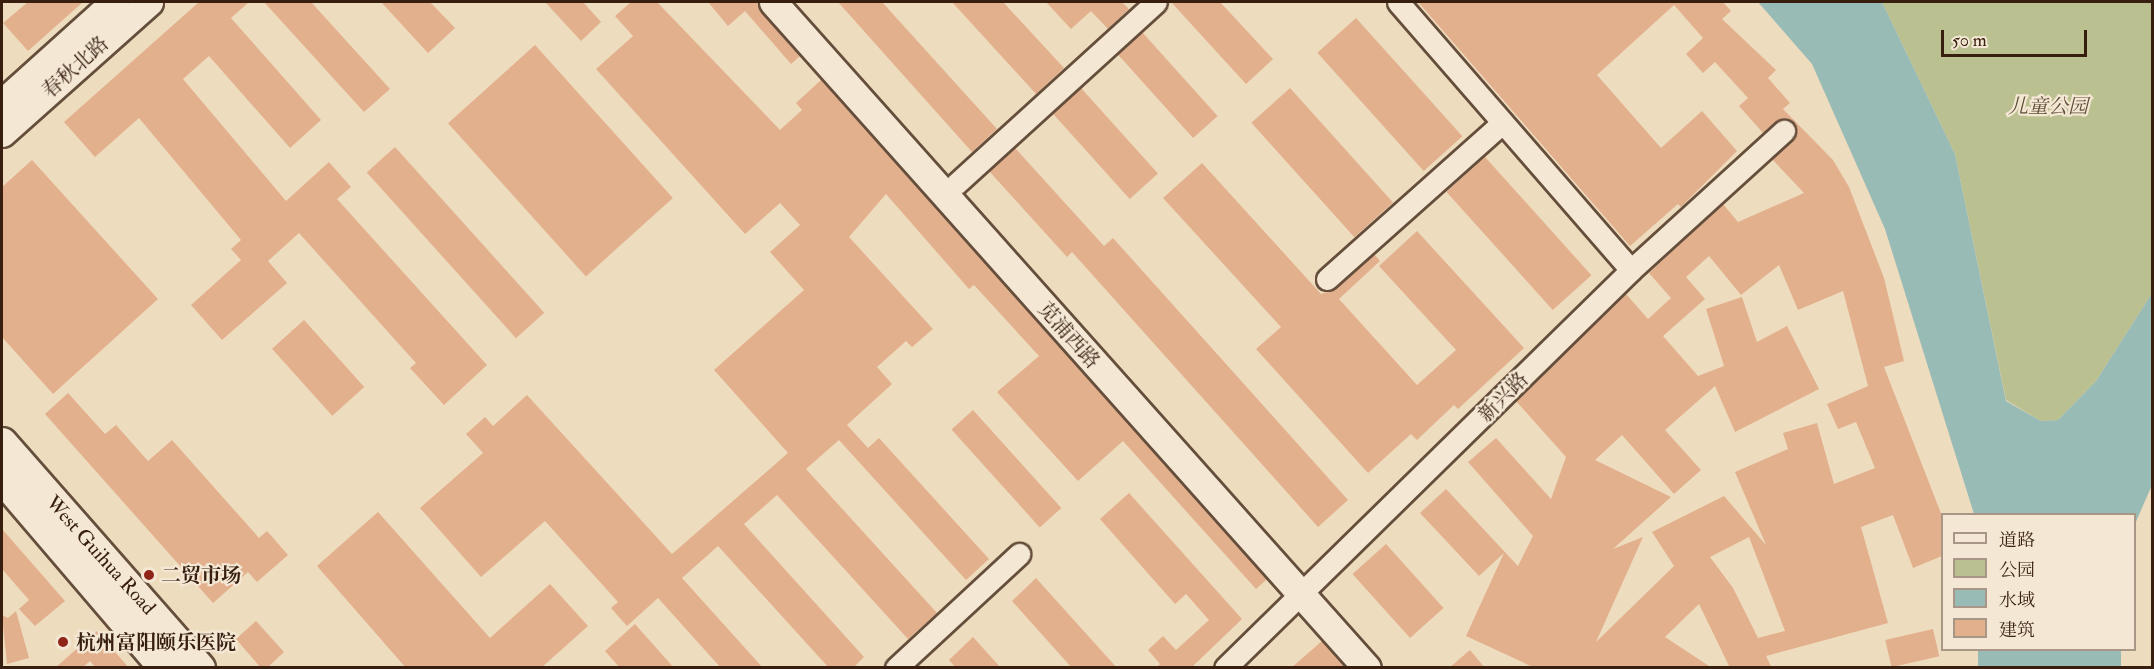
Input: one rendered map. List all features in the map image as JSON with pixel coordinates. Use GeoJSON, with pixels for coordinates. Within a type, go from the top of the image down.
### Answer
{"type":"FeatureCollection","features":[{"type":"Feature","properties":{"kind":"main road","name":"West Guihua Road"},"geometry":{"type":"LineString","coordinates":[[2,443],[200,668]]}},
{"type":"Feature","properties":{"kind":"main road","name":"West Guihua Road"},"geometry":{"type":"LineString","coordinates":[[2,478],[164,668]]}},
{"type":"Feature","properties":{"kind":"street"},"geometry":{"type":"LineString","coordinates":[[2,103],[114,2]]}},
{"type":"Feature","properties":{"kind":"street","name":"春秋北路"},"geometry":{"type":"LineString","coordinates":[[2,133],[148,2]]}},
{"type":"Feature","properties":{"kind":"street","name":"苋浦西路"},"geometry":{"type":"LineString","coordinates":[[773,2],[1308,590],[1387,668]]}},
{"type":"Feature","properties":{"kind":"street","name":"苋浦西路"},"geometry":{"type":"LineString","coordinates":[[793,2],[956,184],[1308,590],[1367,668]]}},
{"type":"Feature","properties":{"kind":"street"},"geometry":{"type":"LineString","coordinates":[[956,184],[1156,2]]}},
{"type":"Feature","properties":{"kind":"street"},"geometry":{"type":"LineString","coordinates":[[1398,2],[1631,270]]}},
{"type":"Feature","properties":{"kind":"street"},"geometry":{"type":"LineString","coordinates":[[1328,279],[1502,123]]}},
{"type":"Feature","properties":{"kind":"street","name":"新兴路"},"geometry":{"type":"LineString","coordinates":[[1225,668],[1308,590],[1631,270],[1784,131]]}},
{"type":"Feature","properties":{"kind":"street"},"geometry":{"type":"LineString","coordinates":[[896,668],[1019,554]]}},
{"type":"Feature","properties":{"kind":"green space","name":"儿童公园"},"geometry":{"type":"Polygon","coordinates":[[[1882,2],[2152,2],[2152,293],[2096,381],[2058,420],[2041,421],[2006,400],[1955,154],[1882,2]]]}},
{"type":"Feature","properties":{"kind":"water"},"geometry":{"type":"Polygon","coordinates":[[[1758,2],[1882,2],[1955,154],[2006,401],[2041,421],[2058,420],[2096,381],[2152,293],[2152,485],[2136,522],[2136,513],[1974,513],[1885,229],[1812,64],[1758,2]]]}},
{"type":"Feature","properties":{"kind":"water"},"geometry":{"type":"Polygon","coordinates":[[[1978,651],[2121,651],[2121,667],[1978,667],[1978,651]]]}},
{"type":"Feature","properties":{"kind":"building"},"geometry":{"type":"Polygon","coordinates":[[[28,2],[83,2],[28,51],[3,23],[28,2]]]}},
{"type":"Feature","properties":{"kind":"building"},"geometry":{"type":"Polygon","coordinates":[[[199,2],[249,2],[231,18],[321,120],[290,148],[209,56],[183,79],[286,201],[329,162],[351,187],[337,199],[487,365],[444,405],[410,368],[416,363],[299,233],[268,261],[287,283],[222,340],[191,305],[241,260],[231,249],[241,240],[139,118],[95,157],[64,122],[199,2]]]}},
{"type":"Feature","properties":{"kind":"building"},"geometry":{"type":"Polygon","coordinates":[[[264,2],[311,2],[390,89],[364,112],[264,2]]]}},
{"type":"Feature","properties":{"kind":"building"},"geometry":{"type":"Polygon","coordinates":[[[381,2],[430,2],[455,28],[428,53],[381,2]]]}},
{"type":"Feature","properties":{"kind":"building"},"geometry":{"type":"Polygon","coordinates":[[[545,2],[583,2],[601,22],[581,41],[545,2]]]}},
{"type":"Feature","properties":{"kind":"building"},"geometry":{"type":"Polygon","coordinates":[[[631,2],[657,2],[780,130],[802,110],[796,103],[821,80],[1267,579],[1256,589],[1123,441],[1078,481],[997,392],[1039,356],[974,285],[969,289],[886,194],[849,237],[933,329],[912,347],[906,341],[877,367],[892,384],[847,425],[868,448],[879,438],[989,559],[966,580],[839,440],[806,469],[937,613],[908,639],[777,495],[744,524],[864,657],[853,668],[829,668],[718,546],[682,578],[763,668],[721,668],[658,598],[627,626],[611,608],[618,602],[545,521],[481,577],[420,508],[483,453],[466,434],[485,417],[493,426],[527,395],[672,554],[788,453],[714,370],[804,290],[770,252],[800,225],[780,203],[745,234],[596,69],[633,36],[615,16],[631,2]]]}},
{"type":"Feature","properties":{"kind":"building"},"geometry":{"type":"Polygon","coordinates":[[[708,2],[757,2],[800,56],[791,64],[745,11],[728,26],[708,2]]]}},
{"type":"Feature","properties":{"kind":"building"},"geometry":{"type":"Polygon","coordinates":[[[838,2],[882,2],[997,129],[972,152],[838,2]]]}},
{"type":"Feature","properties":{"kind":"building"},"geometry":{"type":"Polygon","coordinates":[[[952,2],[1003,2],[1064,68],[1036,94],[952,2]]]}},
{"type":"Feature","properties":{"kind":"building"},"geometry":{"type":"Polygon","coordinates":[[[1046,2],[1122,2],[1129,9],[1108,29],[1091,11],[1071,29],[1046,2]]]}},
{"type":"Feature","properties":{"kind":"building"},"geometry":{"type":"Polygon","coordinates":[[[1171,2],[1220,2],[1273,59],[1246,84],[1171,2]]]}},
{"type":"Feature","properties":{"kind":"building"},"geometry":{"type":"Polygon","coordinates":[[[1418,2],[1723,2],[1731,11],[1722,19],[1776,70],[1768,78],[1790,103],[1783,109],[1833,160],[1849,187],[1884,278],[1904,361],[1884,367],[1941,513],[1941,556],[1913,568],[1893,515],[1861,527],[1888,623],[1766,656],[1772,668],[1730,668],[1699,604],[1665,637],[1712,668],[1535,668],[1466,636],[1504,553],[1479,576],[1420,513],[1446,489],[1518,566],[1533,536],[1468,462],[1496,438],[1551,499],[1566,457],[1516,401],[1626,294],[1648,319],[1671,298],[1649,273],[1723,204],[1738,222],[1804,193],[1772,159],[1796,135],[1794,123],[1781,119],[1763,133],[1739,106],[1748,98],[1715,62],[1703,73],[1686,54],[1703,38],[1674,5],[1597,75],[1661,148],[1702,111],[1737,151],[1681,207],[1678,204],[1630,246],[1418,2]],[[1709,256],[1686,277],[1705,299],[1663,336],[1698,376],[1724,366],[1706,309],[1742,297],[1757,342],[1787,326],[1819,389],[1735,432],[1715,386],[1665,430],[1701,470],[1674,494],[1622,435],[1595,460],[1671,497],[1613,549],[1643,537],[1596,642],[1674,566],[1652,532],[1724,496],[1766,545],[1735,472],[1788,449],[1783,433],[1817,423],[1834,484],[1875,468],[1856,422],[1838,429],[1827,404],[1868,386],[1843,291],[1798,310],[1779,265],[1741,295],[1709,256]],[[1749,537],[1710,557],[1733,588],[1758,638],[1785,631],[1749,537]]]}},
{"type":"Feature","properties":{"kind":"building"},"geometry":{"type":"Polygon","coordinates":[[[1356,18],[1462,136],[1424,171],[1317,53],[1356,18]]]}},
{"type":"Feature","properties":{"kind":"building"},"geometry":{"type":"Polygon","coordinates":[[[1142,32],[1218,116],[1193,138],[1117,54],[1142,32]]]}},
{"type":"Feature","properties":{"kind":"building"},"geometry":{"type":"Polygon","coordinates":[[[535,45],[673,198],[586,276],[448,123],[535,45]]]}},
{"type":"Feature","properties":{"kind":"building"},"geometry":{"type":"Polygon","coordinates":[[[1081,88],[1158,173],[1130,199],[1053,113],[1081,88]]]}},
{"type":"Feature","properties":{"kind":"building"},"geometry":{"type":"Polygon","coordinates":[[[1290,88],[1393,202],[1354,237],[1251,123],[1290,88]]]}},
{"type":"Feature","properties":{"kind":"building"},"geometry":{"type":"Polygon","coordinates":[[[395,147],[544,313],[516,338],[367,172],[395,147]]]}},
{"type":"Feature","properties":{"kind":"building"},"geometry":{"type":"Polygon","coordinates":[[[1015,148],[1104,246],[1113,238],[1348,500],[1318,527],[1072,252],[1067,257],[989,171],[1015,148]]]}},
{"type":"Feature","properties":{"kind":"building"},"geometry":{"type":"Polygon","coordinates":[[[1485,157],[1591,275],[1553,310],[1446,192],[1485,157]]]}},
{"type":"Feature","properties":{"kind":"building"},"geometry":{"type":"Polygon","coordinates":[[[32,160],[158,299],[53,394],[2,337],[2,187],[32,160]]]}},
{"type":"Feature","properties":{"kind":"building"},"geometry":{"type":"Polygon","coordinates":[[[1202,163],[1321,294],[1335,289],[1374,254],[1380,261],[1339,299],[1417,385],[1456,350],[1379,266],[1417,231],[1524,348],[1458,409],[1454,405],[1417,440],[1411,434],[1368,473],[1256,349],[1281,327],[1163,198],[1202,163]]]}},
{"type":"Feature","properties":{"kind":"building"},"geometry":{"type":"Polygon","coordinates":[[[304,320],[364,387],[332,416],[272,349],[304,320]]]}},
{"type":"Feature","properties":{"kind":"building"},"geometry":{"type":"Polygon","coordinates":[[[68,393],[105,434],[116,425],[148,461],[172,440],[259,538],[267,531],[288,555],[257,582],[248,572],[213,603],[45,414],[68,393]]]}},
{"type":"Feature","properties":{"kind":"building"},"geometry":{"type":"Polygon","coordinates":[[[973,410],[1061,508],[1040,527],[951,429],[973,410]]]}},
{"type":"Feature","properties":{"kind":"building"},"geometry":{"type":"Polygon","coordinates":[[[1129,493],[1242,619],[1191,668],[1156,668],[1160,664],[1148,650],[1163,636],[1176,650],[1209,620],[1186,594],[1175,604],[1100,519],[1129,493]]]}},
{"type":"Feature","properties":{"kind":"building"},"geometry":{"type":"Polygon","coordinates":[[[378,512],[490,638],[550,584],[588,626],[541,668],[406,668],[317,566],[378,512]]]}},
{"type":"Feature","properties":{"kind":"building"},"geometry":{"type":"Polygon","coordinates":[[[2,529],[65,601],[35,626],[19,609],[29,600],[2,569],[2,529]]]}},
{"type":"Feature","properties":{"kind":"building"},"geometry":{"type":"Polygon","coordinates":[[[1386,544],[1444,608],[1410,638],[1353,574],[1386,544]]]}},
{"type":"Feature","properties":{"kind":"building"},"geometry":{"type":"Polygon","coordinates":[[[1036,578],[1117,668],[1072,668],[1012,601],[1036,578]]]}},
{"type":"Feature","properties":{"kind":"building"},"geometry":{"type":"Polygon","coordinates":[[[16,611],[29,658],[7,664],[2,615],[8,618],[16,611]]]}},
{"type":"Feature","properties":{"kind":"building"},"geometry":{"type":"Polygon","coordinates":[[[256,621],[284,652],[267,668],[261,668],[236,639],[256,621]]]}},
{"type":"Feature","properties":{"kind":"building"},"geometry":{"type":"Polygon","coordinates":[[[635,624],[674,668],[620,668],[605,651],[635,624]]]}},
{"type":"Feature","properties":{"kind":"building"},"geometry":{"type":"Polygon","coordinates":[[[1933,629],[1939,656],[1892,667],[1885,640],[1933,629]]]}},
{"type":"Feature","properties":{"kind":"building"},"geometry":{"type":"Polygon","coordinates":[[[97,631],[129,668],[96,668],[90,661],[82,668],[55,668],[97,631]]]}},
{"type":"Feature","properties":{"kind":"building"},"geometry":{"type":"Polygon","coordinates":[[[973,637],[1001,668],[956,668],[949,660],[973,637]]]}},
{"type":"Feature","properties":{"kind":"building"},"geometry":{"type":"Polygon","coordinates":[[[1322,641],[1345,668],[1291,668],[1322,641]]]}},
{"type":"Feature","properties":{"kind":"building"},"geometry":{"type":"Polygon","coordinates":[[[1470,650],[1485,668],[1449,668],[1470,650]]]}},
{"type":"Feature","properties":{"kind":"place","name":"二贸市场"},"geometry":{"type":"Point","coordinates":[149,575]}},
{"type":"Feature","properties":{"kind":"place","name":"杭州富阳颐乐医院"},"geometry":{"type":"Point","coordinates":[63,642]}}]}
